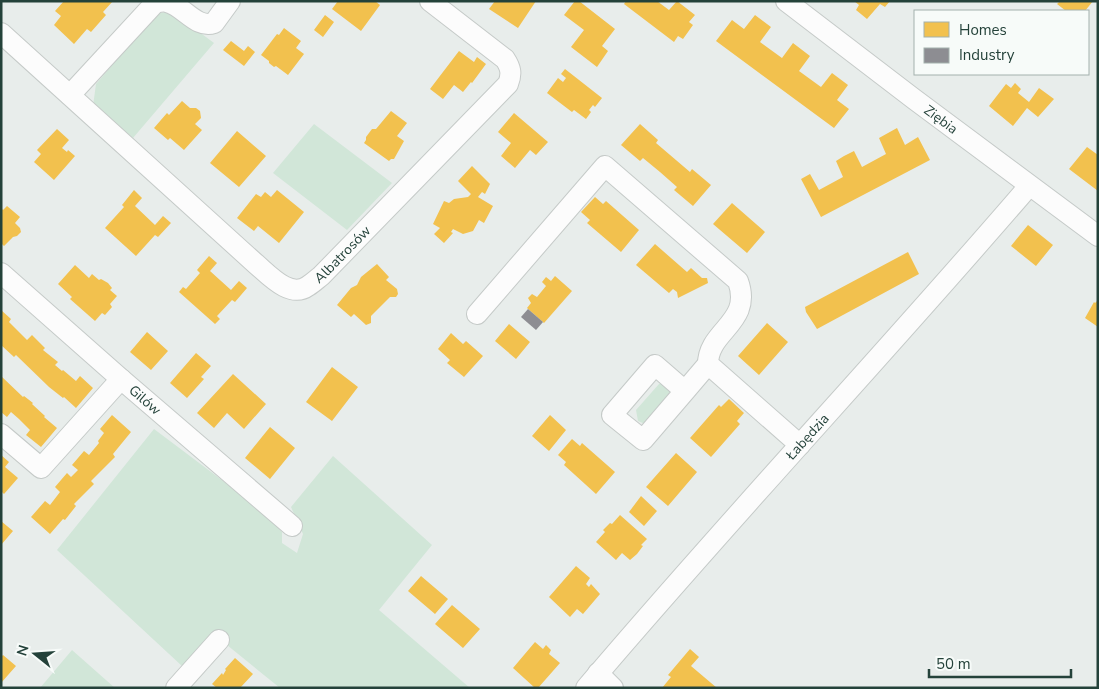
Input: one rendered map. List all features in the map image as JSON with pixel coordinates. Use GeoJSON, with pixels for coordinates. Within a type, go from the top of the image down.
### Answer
{"type":"FeatureCollection","features":[{"type":"Feature","properties":{"kind":"street"},"geometry":{"type":"LineString","coordinates":[[70,95],[155,3],[167,2],[200,22],[211,24],[214,23],[230,1]]}},
{"type":"Feature","properties":{"kind":"street","name":"Albatrosów"},"geometry":{"type":"LineString","coordinates":[[1,33],[256,264],[282,285],[295,290],[307,288],[321,276],[508,84],[511,76],[510,66],[504,59],[430,1]]}},
{"type":"Feature","properties":{"kind":"street","name":"Ziębia"},"geometry":{"type":"LineString","coordinates":[[786,1],[1029,186],[1098,236]]}},
{"type":"Feature","properties":{"kind":"street"},"geometry":{"type":"LineString","coordinates":[[476,314],[605,166],[738,281],[741,290],[738,313],[710,350],[708,364],[684,390]]}},
{"type":"Feature","properties":{"kind":"street","name":"Łabędzia"},"geometry":{"type":"LineString","coordinates":[[592,680],[678,581],[953,275],[1029,186]]}},
{"type":"Feature","properties":{"kind":"street","name":"Gilów"},"geometry":{"type":"LineString","coordinates":[[1,272],[121,379],[292,526]]}},
{"type":"Feature","properties":{"kind":"street"},"geometry":{"type":"LineString","coordinates":[[708,364],[800,445]]}},
{"type":"Feature","properties":{"kind":"street"},"geometry":{"type":"LineString","coordinates":[[1,434],[41,468],[121,379]]}},
{"type":"Feature","properties":{"kind":"street"},"geometry":{"type":"LineString","coordinates":[[176,688],[219,640]]}},
{"type":"Feature","properties":{"kind":"street"},"geometry":{"type":"LineString","coordinates":[[592,680],[613,688]]}},
{"type":"Feature","properties":{"kind":"green space"},"geometry":{"type":"Polygon","coordinates":[[[171,11],[214,43],[133,138],[93,106],[96,84],[156,14],[171,11]]]}},
{"type":"Feature","properties":{"kind":"green space"},"geometry":{"type":"Polygon","coordinates":[[[314,124],[392,183],[347,230],[273,173],[314,124]]]}},
{"type":"Feature","properties":{"kind":"green space"},"geometry":{"type":"Polygon","coordinates":[[[668,382],[676,393],[645,424],[638,421],[636,410],[659,384],[668,382]]]}},
{"type":"Feature","properties":{"kind":"green space"},"geometry":{"type":"Polygon","coordinates":[[[154,429],[263,511],[282,532],[282,543],[297,553],[303,534],[291,507],[333,456],[432,545],[379,610],[470,688],[280,688],[227,645],[182,666],[57,550],[154,429]]]}},
{"type":"Feature","properties":{"kind":"green space"},"geometry":{"type":"Polygon","coordinates":[[[72,650],[115,688],[40,688],[72,650]]]}},
{"type":"Feature","properties":{"kind":"building: Homes"},"geometry":{"type":"Polygon","coordinates":[[[64,1],[113,1],[103,12],[106,15],[91,32],[87,29],[74,44],[54,25],[61,16],[55,11],[64,1]]]}},
{"type":"Feature","properties":{"kind":"building: Homes"},"geometry":{"type":"Polygon","coordinates":[[[338,1],[375,1],[380,5],[361,31],[332,9],[338,1]]]}},
{"type":"Feature","properties":{"kind":"building: Homes"},"geometry":{"type":"Polygon","coordinates":[[[495,1],[536,1],[518,28],[489,9],[495,1]]]}},
{"type":"Feature","properties":{"kind":"building: Homes"},"geometry":{"type":"Polygon","coordinates":[[[575,1],[579,1],[615,29],[602,46],[608,51],[597,67],[571,47],[584,30],[564,15],[575,1]]]}},
{"type":"Feature","properties":{"kind":"building: Homes"},"geometry":{"type":"Polygon","coordinates":[[[626,1],[657,1],[669,10],[677,1],[695,15],[689,22],[693,25],[683,39],[678,36],[674,42],[624,4],[626,1]]]}},
{"type":"Feature","properties":{"kind":"building: Homes"},"geometry":{"type":"Polygon","coordinates":[[[854,1],[890,1],[885,7],[880,4],[867,19],[856,10],[859,5],[854,1]]]}},
{"type":"Feature","properties":{"kind":"building: Homes"},"geometry":{"type":"Polygon","coordinates":[[[1060,1],[1093,1],[1086,10],[1065,10],[1057,4],[1060,1]]]}},
{"type":"Feature","properties":{"kind":"building: Homes"},"geometry":{"type":"Polygon","coordinates":[[[325,15],[334,22],[323,37],[314,30],[325,15]]]}},
{"type":"Feature","properties":{"kind":"building: Homes"},"geometry":{"type":"Polygon","coordinates":[[[755,15],[771,27],[760,42],[782,58],[793,43],[810,56],[799,71],[821,87],[832,73],[848,85],[837,100],[849,109],[834,128],[716,41],[732,20],[744,29],[755,15]]]}},
{"type":"Feature","properties":{"kind":"building: Homes"},"geometry":{"type":"Polygon","coordinates":[[[284,28],[301,41],[296,48],[304,54],[288,75],[276,66],[274,67],[261,55],[284,28]]]}},
{"type":"Feature","properties":{"kind":"building: Homes"},"geometry":{"type":"Polygon","coordinates":[[[231,41],[244,51],[248,46],[255,52],[244,66],[223,50],[231,41]]]}},
{"type":"Feature","properties":{"kind":"building: Homes"},"geometry":{"type":"Polygon","coordinates":[[[459,51],[474,62],[477,57],[486,64],[463,92],[454,85],[443,99],[430,89],[459,51]]]}},
{"type":"Feature","properties":{"kind":"building: Homes"},"geometry":{"type":"Polygon","coordinates":[[[565,69],[602,98],[595,107],[593,105],[589,110],[591,112],[586,119],[574,110],[572,112],[547,93],[558,78],[563,82],[566,78],[561,74],[565,69]]]}},
{"type":"Feature","properties":{"kind":"building: Homes"},"geometry":{"type":"Polygon","coordinates":[[[1015,83],[1021,89],[1018,93],[1029,102],[1039,88],[1054,99],[1038,117],[1027,108],[1013,126],[989,106],[1006,84],[1011,88],[1015,83]]]}},
{"type":"Feature","properties":{"kind":"building: Homes"},"geometry":{"type":"Polygon","coordinates":[[[182,101],[190,108],[196,108],[200,111],[201,118],[195,124],[202,130],[184,150],[154,128],[167,113],[169,115],[182,101]]]}},
{"type":"Feature","properties":{"kind":"building: Homes"},"geometry":{"type":"Polygon","coordinates":[[[391,111],[407,123],[397,136],[404,141],[394,159],[389,161],[364,143],[372,129],[376,129],[391,111]]]}},
{"type":"Feature","properties":{"kind":"building: Homes"},"geometry":{"type":"Polygon","coordinates":[[[514,113],[548,142],[536,155],[530,150],[515,168],[501,156],[511,143],[498,132],[514,113]]]}},
{"type":"Feature","properties":{"kind":"building: Homes"},"geometry":{"type":"Polygon","coordinates":[[[640,124],[658,140],[656,143],[690,172],[692,169],[711,185],[693,206],[674,190],[677,187],[660,172],[643,158],[640,161],[621,145],[640,124]]]}},
{"type":"Feature","properties":{"kind":"building: Homes"},"geometry":{"type":"Polygon","coordinates":[[[897,128],[905,145],[918,137],[930,160],[821,217],[801,179],[810,174],[819,190],[843,177],[836,161],[844,156],[854,151],[862,167],[886,154],[879,138],[897,128]]]}},
{"type":"Feature","properties":{"kind":"building: Homes"},"geometry":{"type":"Polygon","coordinates":[[[57,129],[69,140],[62,148],[75,156],[54,180],[34,162],[41,154],[37,150],[57,129]]]}},
{"type":"Feature","properties":{"kind":"building: Homes"},"geometry":{"type":"Polygon","coordinates":[[[237,131],[266,156],[239,187],[210,163],[237,131]]]}},
{"type":"Feature","properties":{"kind":"building: Homes"},"geometry":{"type":"Polygon","coordinates":[[[1087,147],[1098,155],[1098,191],[1069,169],[1087,147]]]}},
{"type":"Feature","properties":{"kind":"building: Homes"},"geometry":{"type":"Polygon","coordinates":[[[472,166],[490,184],[485,194],[482,192],[478,197],[493,206],[484,223],[479,220],[473,231],[463,234],[453,229],[451,232],[453,233],[444,243],[434,234],[440,228],[433,224],[444,201],[449,203],[454,199],[468,197],[471,194],[458,181],[472,166]]]}},
{"type":"Feature","properties":{"kind":"building: Homes"},"geometry":{"type":"Polygon","coordinates":[[[134,190],[142,198],[135,206],[155,225],[163,216],[171,223],[158,237],[155,235],[136,256],[105,228],[124,207],[122,205],[134,190]]]}},
{"type":"Feature","properties":{"kind":"building: Homes"},"geometry":{"type":"Polygon","coordinates":[[[277,190],[304,212],[279,243],[258,226],[254,231],[237,218],[256,194],[261,197],[265,192],[271,197],[277,190]]]}},
{"type":"Feature","properties":{"kind":"building: Homes"},"geometry":{"type":"Polygon","coordinates":[[[595,197],[603,204],[606,201],[639,230],[621,252],[587,223],[590,220],[581,212],[595,197]]]}},
{"type":"Feature","properties":{"kind":"building: Homes"},"geometry":{"type":"Polygon","coordinates":[[[732,203],[765,232],[747,253],[713,224],[732,203]]]}},
{"type":"Feature","properties":{"kind":"building: Homes"},"geometry":{"type":"Polygon","coordinates":[[[7,206],[20,217],[15,223],[21,232],[4,246],[1,243],[1,208],[3,210],[7,206]]]}},
{"type":"Feature","properties":{"kind":"building: Homes"},"geometry":{"type":"Polygon","coordinates":[[[1028,225],[1053,245],[1036,266],[1011,246],[1028,225]]]}},
{"type":"Feature","properties":{"kind":"building: Homes"},"geometry":{"type":"Polygon","coordinates":[[[655,244],[687,272],[691,268],[702,278],[707,278],[708,283],[678,298],[677,292],[673,289],[669,293],[636,265],[655,244]]]}},
{"type":"Feature","properties":{"kind":"building: Homes"},"geometry":{"type":"Polygon","coordinates":[[[908,252],[919,274],[817,329],[806,312],[805,307],[908,252]]]}},
{"type":"Feature","properties":{"kind":"building: Homes"},"geometry":{"type":"Polygon","coordinates":[[[209,256],[217,263],[210,271],[231,290],[239,281],[247,288],[235,302],[232,300],[217,316],[220,319],[215,324],[179,292],[183,287],[186,289],[200,273],[197,270],[209,256]]]}},
{"type":"Feature","properties":{"kind":"building: Homes"},"geometry":{"type":"Polygon","coordinates":[[[377,264],[389,277],[386,280],[397,289],[398,294],[396,297],[390,297],[371,316],[371,323],[366,325],[354,314],[351,317],[337,305],[351,288],[357,285],[361,277],[377,264]]]}},
{"type":"Feature","properties":{"kind":"building: Homes"},"geometry":{"type":"Polygon","coordinates":[[[75,265],[89,278],[92,274],[99,280],[101,279],[108,283],[112,288],[110,290],[117,296],[110,304],[112,307],[105,315],[102,313],[95,321],[70,299],[72,297],[58,284],[75,265]]]}},
{"type":"Feature","properties":{"kind":"building: Homes"},"geometry":{"type":"Polygon","coordinates":[[[555,276],[572,291],[544,323],[527,308],[531,303],[528,298],[532,294],[537,297],[546,286],[542,282],[546,277],[551,281],[555,276]]]}},
{"type":"Feature","properties":{"kind":"building: Homes"},"geometry":{"type":"Polygon","coordinates":[[[1098,300],[1098,327],[1085,318],[1094,302],[1098,300]]]}},
{"type":"Feature","properties":{"kind":"building: Homes"},"geometry":{"type":"Polygon","coordinates":[[[1,310],[11,319],[9,322],[27,340],[32,335],[45,348],[43,350],[58,362],[55,365],[62,371],[76,381],[80,376],[93,388],[76,408],[49,387],[16,355],[14,357],[1,345],[1,310]]]}},
{"type":"Feature","properties":{"kind":"building: Homes"},"geometry":{"type":"Polygon","coordinates":[[[767,323],[788,342],[759,375],[738,356],[767,323]]]}},
{"type":"Feature","properties":{"kind":"building: Homes"},"geometry":{"type":"Polygon","coordinates":[[[509,324],[530,342],[516,359],[495,341],[509,324]]]}},
{"type":"Feature","properties":{"kind":"building: Homes"},"geometry":{"type":"Polygon","coordinates":[[[147,332],[168,351],[151,370],[130,352],[147,332]]]}},
{"type":"Feature","properties":{"kind":"building: Homes"},"geometry":{"type":"Polygon","coordinates":[[[451,333],[463,344],[466,341],[483,356],[464,377],[447,363],[450,360],[438,349],[451,333]]]}},
{"type":"Feature","properties":{"kind":"building: Homes"},"geometry":{"type":"Polygon","coordinates":[[[196,353],[211,366],[201,377],[204,379],[187,398],[170,383],[196,353]]]}},
{"type":"Feature","properties":{"kind":"building: Homes"},"geometry":{"type":"Polygon","coordinates":[[[332,367],[358,387],[332,421],[306,402],[332,367]]]}},
{"type":"Feature","properties":{"kind":"building: Homes"},"geometry":{"type":"Polygon","coordinates":[[[233,374],[266,404],[244,429],[227,413],[214,428],[197,413],[233,374]]]}},
{"type":"Feature","properties":{"kind":"building: Homes"},"geometry":{"type":"Polygon","coordinates":[[[1,376],[23,397],[33,403],[44,417],[57,428],[41,447],[26,435],[30,430],[11,412],[7,417],[1,412],[1,376]]]}},
{"type":"Feature","properties":{"kind":"building: Homes"},"geometry":{"type":"Polygon","coordinates":[[[729,399],[744,413],[737,421],[740,424],[711,457],[690,438],[719,405],[721,407],[729,399]]]}},
{"type":"Feature","properties":{"kind":"building: Homes"},"geometry":{"type":"Polygon","coordinates":[[[112,415],[131,432],[113,454],[115,457],[91,481],[94,484],[74,504],[76,506],[65,520],[63,519],[50,534],[31,517],[45,501],[50,505],[60,492],[55,487],[67,473],[71,477],[78,470],[72,465],[84,451],[89,455],[99,443],[98,441],[104,433],[100,429],[112,415]]]}},
{"type":"Feature","properties":{"kind":"building: Homes"},"geometry":{"type":"Polygon","coordinates":[[[550,415],[566,430],[549,451],[532,436],[550,415]]]}},
{"type":"Feature","properties":{"kind":"building: Homes"},"geometry":{"type":"Polygon","coordinates":[[[270,427],[295,448],[270,479],[245,458],[270,427]]]}},
{"type":"Feature","properties":{"kind":"building: Homes"},"geometry":{"type":"Polygon","coordinates":[[[572,439],[580,446],[582,443],[615,472],[596,494],[564,465],[566,462],[558,455],[572,439]]]}},
{"type":"Feature","properties":{"kind":"building: Homes"},"geometry":{"type":"Polygon","coordinates":[[[676,453],[697,472],[668,506],[646,487],[676,453]]]}},
{"type":"Feature","properties":{"kind":"building: Homes"},"geometry":{"type":"Polygon","coordinates":[[[1,455],[9,462],[5,467],[18,478],[4,494],[1,491],[1,455]]]}},
{"type":"Feature","properties":{"kind":"building: Homes"},"geometry":{"type":"Polygon","coordinates":[[[641,496],[657,511],[644,526],[629,512],[641,496]]]}},
{"type":"Feature","properties":{"kind":"building: Homes"},"geometry":{"type":"Polygon","coordinates":[[[620,515],[647,539],[641,545],[643,546],[637,554],[630,560],[622,553],[616,560],[596,542],[605,532],[603,530],[620,515]]]}},
{"type":"Feature","properties":{"kind":"building: Homes"},"geometry":{"type":"Polygon","coordinates":[[[1,521],[13,531],[1,545],[1,521]]]}},
{"type":"Feature","properties":{"kind":"building: Homes"},"geometry":{"type":"Polygon","coordinates":[[[576,566],[590,578],[586,584],[589,587],[591,584],[600,594],[583,614],[577,609],[570,617],[549,597],[576,566]]]}},
{"type":"Feature","properties":{"kind":"building: Homes"},"geometry":{"type":"Polygon","coordinates":[[[421,576],[448,599],[435,614],[408,591],[421,576]]]}},
{"type":"Feature","properties":{"kind":"building: Homes"},"geometry":{"type":"Polygon","coordinates":[[[452,605],[480,629],[463,648],[435,624],[452,605]]]}},
{"type":"Feature","properties":{"kind":"building: Homes"},"geometry":{"type":"Polygon","coordinates":[[[535,642],[543,649],[546,645],[551,650],[549,654],[560,663],[538,688],[535,688],[513,668],[535,642]]]}},
{"type":"Feature","properties":{"kind":"building: Homes"},"geometry":{"type":"Polygon","coordinates":[[[690,649],[699,657],[691,666],[717,688],[662,688],[671,677],[668,675],[690,649]]]}},
{"type":"Feature","properties":{"kind":"building: Homes"},"geometry":{"type":"Polygon","coordinates":[[[3,655],[16,666],[1,683],[1,657],[3,655]]]}},
{"type":"Feature","properties":{"kind":"building: Homes"},"geometry":{"type":"Polygon","coordinates":[[[235,658],[253,674],[240,688],[217,688],[212,684],[222,673],[223,675],[225,669],[235,658]]]}},
{"type":"Feature","properties":{"kind":"building: Industry"},"geometry":{"type":"Polygon","coordinates":[[[528,309],[543,322],[536,330],[521,317],[528,309]]]}}]}
